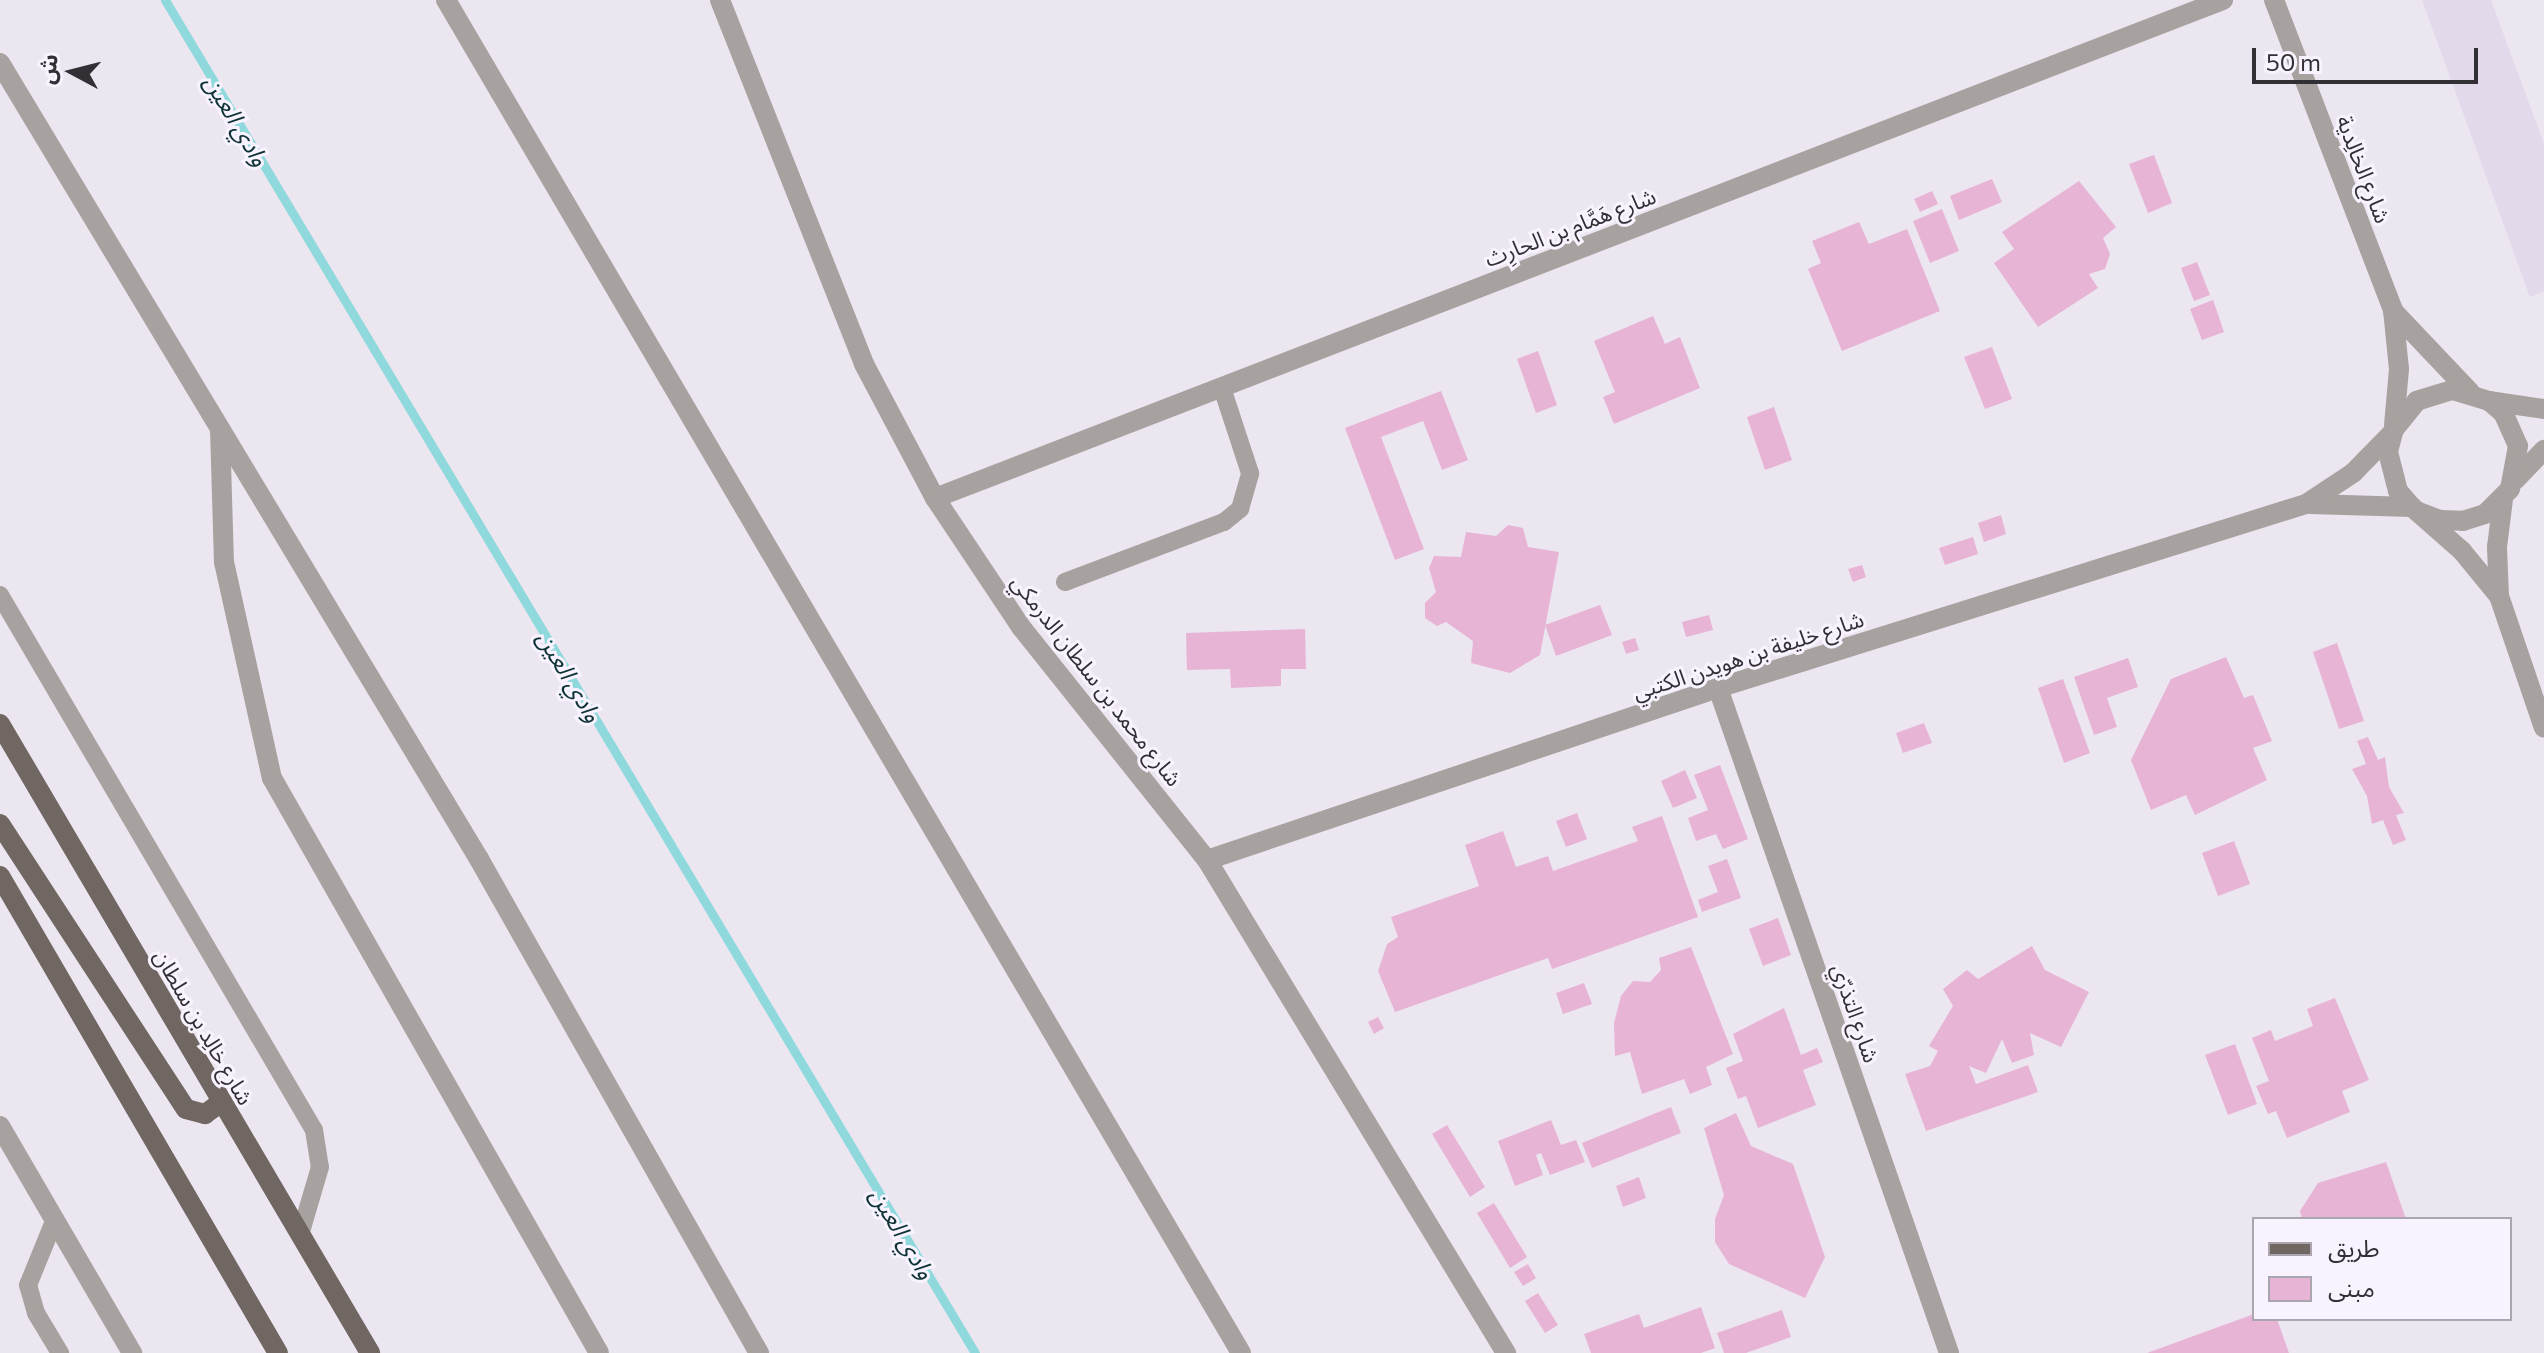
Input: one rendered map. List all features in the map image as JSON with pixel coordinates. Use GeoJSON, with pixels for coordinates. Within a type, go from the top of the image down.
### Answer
{"type":"FeatureCollection","features":[{"type":"Feature","properties":{"kind":"main road","name":"شارع خالِد بن سلطان"},"geometry":{"type":"LineString","coordinates":[[0,724],[220,1103],[370,1353]]}},
{"type":"Feature","properties":{"kind":"main road"},"geometry":{"type":"LineString","coordinates":[[0,824],[186,1109],[205,1114],[220,1103]]}},
{"type":"Feature","properties":{"kind":"main road"},"geometry":{"type":"LineString","coordinates":[[0,876],[278,1353]]}},
{"type":"Feature","properties":{"kind":"street"},"geometry":{"type":"LineString","coordinates":[[446,0],[1241,1353]]}},
{"type":"Feature","properties":{"kind":"street","name":"شارع محمد بن سلطان الدرمكي"},"geometry":{"type":"LineString","coordinates":[[720,0],[852,336],[935,498],[1021,627],[1207,860],[1506,1353]]}},
{"type":"Feature","properties":{"kind":"street","name":"شارع هَمَّام بن الحارِث"},"geometry":{"type":"LineString","coordinates":[[935,498],[2223,0]]}},
{"type":"Feature","properties":{"kind":"street","name":"شارع الخالِدية"},"geometry":{"type":"LineString","coordinates":[[2274,0],[2393,310],[2399,369],[2393,431]]}},
{"type":"Feature","properties":{"kind":"street"},"geometry":{"type":"LineString","coordinates":[[0,63],[479,859],[759,1353]]}},
{"type":"Feature","properties":{"kind":"street","name":"شارع الخالِدية"},"geometry":{"type":"LineString","coordinates":[[2393,310],[2479,397]]}},
{"type":"Feature","properties":{"kind":"street"},"geometry":{"type":"LineString","coordinates":[[2499,596],[2415,509],[2390,473],[2393,431],[2417,401],[2452,390],[2544,409]]}},
{"type":"Feature","properties":{"kind":"street"},"geometry":{"type":"LineString","coordinates":[[2479,397],[2503,413],[2518,446],[2508,491],[2499,596],[2544,728]]}},
{"type":"Feature","properties":{"kind":"street"},"geometry":{"type":"LineString","coordinates":[[220,425],[224,562],[272,778],[599,1353]]}},
{"type":"Feature","properties":{"kind":"street","name":"شارع خليفة بن هويدن الكتبي"},"geometry":{"type":"LineString","coordinates":[[1207,860],[1718,688],[2306,504],[2353,473],[2393,431]]}},
{"type":"Feature","properties":{"kind":"street"},"geometry":{"type":"LineString","coordinates":[[2415,509],[2440,520],[2463,521],[2485,514],[2544,450]]}},
{"type":"Feature","properties":{"kind":"street","name":"شارع خليفة بن هويدن الكتبي"},"geometry":{"type":"LineString","coordinates":[[2306,504],[2415,509]]}},
{"type":"Feature","properties":{"kind":"street","name":"شارع التذرّي"},"geometry":{"type":"LineString","coordinates":[[1718,688],[1949,1353]]}},
{"type":"Feature","properties":{"kind":"street"},"geometry":{"type":"LineString","coordinates":[[0,1126],[132,1353]]}},
{"type":"Feature","properties":{"kind":"lane"},"geometry":{"type":"LineString","coordinates":[[1065,582],[1224,522],[1240,509],[1250,473],[1222,388]]}},
{"type":"Feature","properties":{"kind":"lane"},"geometry":{"type":"LineString","coordinates":[[0,595],[314,1130],[320,1167],[300,1235]]}},
{"type":"Feature","properties":{"kind":"lane"},"geometry":{"type":"LineString","coordinates":[[55,1219],[35,1255],[28,1285],[36,1313],[60,1353]]}},
{"type":"Feature","properties":{"kind":"shaded area"},"geometry":{"type":"Polygon","coordinates":[[[2422,0],[2491,0],[2544,144],[2544,291],[2530,297],[2422,0]]]}},
{"type":"Feature","properties":{"kind":"building"},"geometry":{"type":"Polygon","coordinates":[[[2154,155],[2172,203],[2148,213],[2129,164],[2154,155]]]}},
{"type":"Feature","properties":{"kind":"building"},"geometry":{"type":"Polygon","coordinates":[[[1992,179],[2002,202],[1959,220],[1950,196],[1992,179]]]}},
{"type":"Feature","properties":{"kind":"building"},"geometry":{"type":"Polygon","coordinates":[[[2079,181],[2116,227],[2103,238],[2110,254],[2105,269],[2089,274],[2098,288],[2038,327],[1994,263],[2014,249],[2002,232],[2079,181]]]}},
{"type":"Feature","properties":{"kind":"building"},"geometry":{"type":"Polygon","coordinates":[[[1932,191],[1938,204],[1920,212],[1914,199],[1932,191]]]}},
{"type":"Feature","properties":{"kind":"building"},"geometry":{"type":"Polygon","coordinates":[[[1942,209],[1959,251],[1930,263],[1913,221],[1942,209]]]}},
{"type":"Feature","properties":{"kind":"building"},"geometry":{"type":"Polygon","coordinates":[[[1859,222],[1869,244],[1907,229],[1940,311],[1842,351],[1808,269],[1821,263],[1812,241],[1859,222]]]}},
{"type":"Feature","properties":{"kind":"building"},"geometry":{"type":"Polygon","coordinates":[[[2197,262],[2210,295],[2194,301],[2181,268],[2197,262]]]}},
{"type":"Feature","properties":{"kind":"building"},"geometry":{"type":"Polygon","coordinates":[[[2213,300],[2224,332],[2202,340],[2190,309],[2213,300]]]}},
{"type":"Feature","properties":{"kind":"building"},"geometry":{"type":"Polygon","coordinates":[[[1653,316],[1665,344],[1680,337],[1700,388],[1614,424],[1603,397],[1615,392],[1594,341],[1653,316]]]}},
{"type":"Feature","properties":{"kind":"building"},"geometry":{"type":"Polygon","coordinates":[[[1992,347],[2012,399],[1985,409],[1964,357],[1992,347]]]}},
{"type":"Feature","properties":{"kind":"building"},"geometry":{"type":"Polygon","coordinates":[[[1538,351],[1557,405],[1536,413],[1517,359],[1538,351]]]}},
{"type":"Feature","properties":{"kind":"building"},"geometry":{"type":"Polygon","coordinates":[[[1441,391],[1468,460],[1442,470],[1423,421],[1381,437],[1424,549],[1395,560],[1345,428],[1441,391]]]}},
{"type":"Feature","properties":{"kind":"building"},"geometry":{"type":"Polygon","coordinates":[[[1774,407],[1792,460],[1765,470],[1747,417],[1774,407]]]}},
{"type":"Feature","properties":{"kind":"building"},"geometry":{"type":"Polygon","coordinates":[[[2001,515],[2006,534],[1984,542],[1978,523],[2001,515]]]}},
{"type":"Feature","properties":{"kind":"building"},"geometry":{"type":"Polygon","coordinates":[[[1508,525],[1523,528],[1528,547],[1559,552],[1540,655],[1510,673],[1471,663],[1473,641],[1446,622],[1437,626],[1425,618],[1425,603],[1436,592],[1429,568],[1434,556],[1461,557],[1466,532],[1496,536],[1508,525]]]}},
{"type":"Feature","properties":{"kind":"building"},"geometry":{"type":"Polygon","coordinates":[[[1973,537],[1978,554],[1945,565],[1939,548],[1973,537]]]}},
{"type":"Feature","properties":{"kind":"building"},"geometry":{"type":"Polygon","coordinates":[[[1862,565],[1866,577],[1853,582],[1848,569],[1862,565]]]}},
{"type":"Feature","properties":{"kind":"building"},"geometry":{"type":"Polygon","coordinates":[[[1600,605],[1612,635],[1556,656],[1545,625],[1600,605]]]}},
{"type":"Feature","properties":{"kind":"building"},"geometry":{"type":"Polygon","coordinates":[[[1709,615],[1713,630],[1686,637],[1682,622],[1709,615]]]}},
{"type":"Feature","properties":{"kind":"building"},"geometry":{"type":"Polygon","coordinates":[[[1305,629],[1306,669],[1281,669],[1281,686],[1231,688],[1230,669],[1187,670],[1186,633],[1305,629]]]}},
{"type":"Feature","properties":{"kind":"building"},"geometry":{"type":"Polygon","coordinates":[[[1635,638],[1639,650],[1626,654],[1622,642],[1635,638]]]}},
{"type":"Feature","properties":{"kind":"building"},"geometry":{"type":"Polygon","coordinates":[[[2337,643],[2364,721],[2339,729],[2313,652],[2337,643]]]}},
{"type":"Feature","properties":{"kind":"building"},"geometry":{"type":"Polygon","coordinates":[[[2226,657],[2244,698],[2253,695],[2272,741],[2253,748],[2267,780],[2195,815],[2186,795],[2151,810],[2131,760],[2171,679],[2226,657]]]}},
{"type":"Feature","properties":{"kind":"building"},"geometry":{"type":"Polygon","coordinates":[[[2128,658],[2138,687],[2107,698],[2117,727],[2094,735],[2074,677],[2128,658]]]}},
{"type":"Feature","properties":{"kind":"building"},"geometry":{"type":"Polygon","coordinates":[[[2063,679],[2090,753],[2064,763],[2038,688],[2063,679]]]}},
{"type":"Feature","properties":{"kind":"building"},"geometry":{"type":"Polygon","coordinates":[[[1924,723],[1932,743],[1903,753],[1896,733],[1924,723]]]}},
{"type":"Feature","properties":{"kind":"building"},"geometry":{"type":"Polygon","coordinates":[[[2368,737],[2378,760],[2385,757],[2389,787],[2404,813],[2396,815],[2406,840],[2393,845],[2383,820],[2372,824],[2367,796],[2352,769],[2366,764],[2357,741],[2368,737]]]}},
{"type":"Feature","properties":{"kind":"building"},"geometry":{"type":"Polygon","coordinates":[[[1720,765],[1748,839],[1723,849],[1716,834],[1696,841],[1688,818],[1708,810],[1694,775],[1720,765]]]}},
{"type":"Feature","properties":{"kind":"building"},"geometry":{"type":"Polygon","coordinates":[[[1685,770],[1697,798],[1673,808],[1661,781],[1685,770]]]}},
{"type":"Feature","properties":{"kind":"building"},"geometry":{"type":"Polygon","coordinates":[[[1577,813],[1587,839],[1566,847],[1556,821],[1577,813]]]}},
{"type":"Feature","properties":{"kind":"building"},"geometry":{"type":"Polygon","coordinates":[[[1662,816],[1698,917],[1552,969],[1548,958],[1395,1012],[1378,971],[1387,944],[1398,937],[1391,917],[1479,886],[1465,845],[1503,831],[1516,867],[1548,856],[1553,871],[1638,841],[1632,827],[1662,816]]]}},
{"type":"Feature","properties":{"kind":"building"},"geometry":{"type":"Polygon","coordinates":[[[2234,841],[2250,884],[2218,896],[2202,853],[2234,841]]]}},
{"type":"Feature","properties":{"kind":"building"},"geometry":{"type":"Polygon","coordinates":[[[1727,859],[1741,898],[1702,912],[1698,900],[1718,892],[1708,866],[1727,859]]]}},
{"type":"Feature","properties":{"kind":"building"},"geometry":{"type":"Polygon","coordinates":[[[1778,918],[1791,955],[1763,966],[1749,929],[1778,918]]]}},
{"type":"Feature","properties":{"kind":"building"},"geometry":{"type":"Polygon","coordinates":[[[2032,946],[2045,970],[2089,992],[2061,1047],[2030,1033],[2034,1055],[2012,1063],[2002,1039],[1986,1073],[1969,1066],[1976,1084],[2028,1065],[2038,1092],[1926,1131],[1905,1074],[1930,1066],[1938,1051],[1929,1046],[1953,1006],[1943,989],[1967,970],[1978,979],[2032,946]]]}},
{"type":"Feature","properties":{"kind":"building"},"geometry":{"type":"Polygon","coordinates":[[[1691,947],[1733,1054],[1706,1067],[1712,1085],[1690,1094],[1684,1079],[1642,1094],[1630,1052],[1615,1056],[1614,1023],[1621,996],[1633,981],[1650,982],[1661,970],[1659,958],[1691,947]]]}},
{"type":"Feature","properties":{"kind":"building"},"geometry":{"type":"Polygon","coordinates":[[[1584,983],[1592,1004],[1563,1014],[1556,993],[1584,983]]]}},
{"type":"Feature","properties":{"kind":"building"},"geometry":{"type":"Polygon","coordinates":[[[2335,998],[2369,1080],[2342,1091],[2350,1112],[2287,1138],[2276,1111],[2268,1114],[2256,1086],[2269,1081],[2252,1038],[2271,1030],[2275,1041],[2313,1026],[2307,1009],[2335,998]]]}},
{"type":"Feature","properties":{"kind":"building"},"geometry":{"type":"Polygon","coordinates":[[[1784,1008],[1801,1055],[1817,1048],[1823,1062],[1803,1070],[1816,1105],[1758,1128],[1746,1096],[1738,1099],[1726,1068],[1743,1061],[1733,1034],[1784,1008]]]}},
{"type":"Feature","properties":{"kind":"building"},"geometry":{"type":"Polygon","coordinates":[[[1378,1017],[1384,1028],[1374,1034],[1368,1022],[1378,1017]]]}},
{"type":"Feature","properties":{"kind":"building"},"geometry":{"type":"Polygon","coordinates":[[[2235,1044],[2257,1104],[2228,1115],[2205,1055],[2235,1044]]]}},
{"type":"Feature","properties":{"kind":"building"},"geometry":{"type":"Polygon","coordinates":[[[1671,1107],[1681,1133],[1592,1168],[1582,1143],[1671,1107]]]}},
{"type":"Feature","properties":{"kind":"building"},"geometry":{"type":"Polygon","coordinates":[[[1736,1113],[1751,1146],[1793,1164],[1825,1257],[1805,1298],[1729,1264],[1715,1242],[1715,1219],[1724,1195],[1704,1128],[1736,1113]]]}},
{"type":"Feature","properties":{"kind":"building"},"geometry":{"type":"Polygon","coordinates":[[[1551,1120],[1561,1145],[1576,1140],[1585,1162],[1550,1175],[1541,1153],[1536,1155],[1543,1175],[1515,1186],[1498,1141],[1551,1120]]]}},
{"type":"Feature","properties":{"kind":"building"},"geometry":{"type":"Polygon","coordinates":[[[1447,1125],[1485,1187],[1470,1197],[1432,1134],[1447,1125]]]}},
{"type":"Feature","properties":{"kind":"building"},"geometry":{"type":"Polygon","coordinates":[[[2386,1162],[2405,1217],[2302,1217],[2300,1211],[2318,1183],[2386,1162]]]}},
{"type":"Feature","properties":{"kind":"building"},"geometry":{"type":"Polygon","coordinates":[[[1639,1177],[1646,1198],[1623,1207],[1616,1186],[1639,1177]]]}},
{"type":"Feature","properties":{"kind":"building"},"geometry":{"type":"Polygon","coordinates":[[[1494,1203],[1527,1257],[1510,1268],[1477,1213],[1494,1203]]]}},
{"type":"Feature","properties":{"kind":"building"},"geometry":{"type":"Polygon","coordinates":[[[1528,1264],[1536,1278],[1523,1286],[1514,1272],[1528,1264]]]}},
{"type":"Feature","properties":{"kind":"building"},"geometry":{"type":"Polygon","coordinates":[[[1538,1293],[1558,1325],[1545,1333],[1525,1301],[1538,1293]]]}},
{"type":"Feature","properties":{"kind":"building"},"geometry":{"type":"Polygon","coordinates":[[[1701,1307],[1715,1348],[1701,1353],[1591,1353],[1584,1334],[1639,1314],[1644,1328],[1701,1307]]]}},
{"type":"Feature","properties":{"kind":"building"},"geometry":{"type":"Polygon","coordinates":[[[1782,1310],[1791,1337],[1746,1353],[1724,1353],[1717,1333],[1782,1310]]]}},
{"type":"Feature","properties":{"kind":"building"},"geometry":{"type":"Polygon","coordinates":[[[2252,1315],[2252,1321],[2278,1321],[2289,1353],[2147,1353],[2252,1315]]]}},
{"type":"Feature","properties":{"kind":"waterway","name":"وادي العين"},"geometry":{"type":"LineString","coordinates":[[165,0],[975,1353]]}}]}
